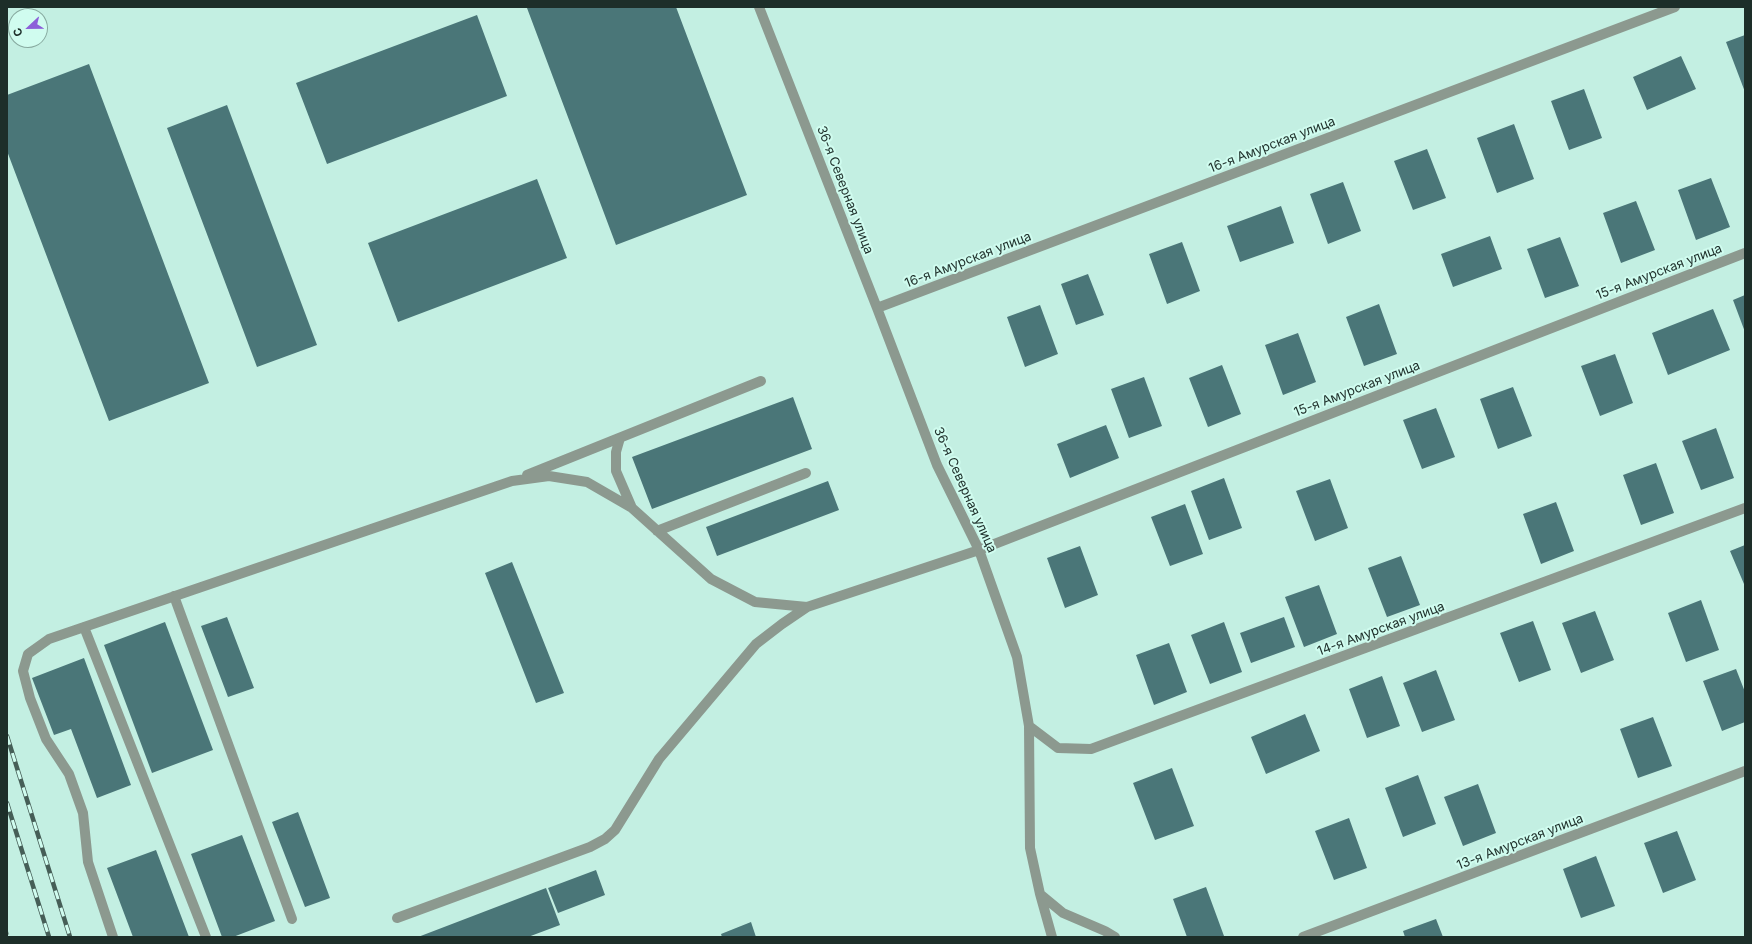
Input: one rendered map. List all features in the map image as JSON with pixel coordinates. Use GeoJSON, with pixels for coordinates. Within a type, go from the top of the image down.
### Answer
{"type":"FeatureCollection","features":[{"type":"Feature","properties":{"kind":"street","name":"36-я Северная улица"},"geometry":{"type":"LineString","coordinates":[[759,7],[937,465],[979,550],[1017,656],[1030,726],[1030,848],[1040,894],[1052,937]]}},
{"type":"Feature","properties":{"kind":"street","name":"16-я Амурская улица"},"geometry":{"type":"LineString","coordinates":[[877,308],[1675,7]]}},
{"type":"Feature","properties":{"kind":"street","name":"15-я Амурская улица"},"geometry":{"type":"LineString","coordinates":[[807,608],[979,550],[1745,253]]}},
{"type":"Feature","properties":{"kind":"street"},"geometry":{"type":"LineString","coordinates":[[113,937],[88,862],[83,813],[69,774],[46,739],[30,698],[23,671],[28,654],[49,639],[512,481],[761,381]]}},
{"type":"Feature","properties":{"kind":"street"},"geometry":{"type":"LineString","coordinates":[[620,438],[616,452],[616,471],[632,508]]}},
{"type":"Feature","properties":{"kind":"street"},"geometry":{"type":"LineString","coordinates":[[657,531],[806,473]]}},
{"type":"Feature","properties":{"kind":"street"},"geometry":{"type":"LineString","coordinates":[[512,481],[549,476],[587,482],[632,508],[711,579],[755,602],[807,608]]}},
{"type":"Feature","properties":{"kind":"street","name":"14-я Амурская улица"},"geometry":{"type":"LineString","coordinates":[[1030,726],[1058,748],[1091,749],[1745,508]]}},
{"type":"Feature","properties":{"kind":"street"},"geometry":{"type":"LineString","coordinates":[[174,596],[292,919]]}},
{"type":"Feature","properties":{"kind":"street"},"geometry":{"type":"LineString","coordinates":[[397,918],[590,847],[606,839],[615,830],[659,759],[756,644],[782,624],[807,608]]}},
{"type":"Feature","properties":{"kind":"street"},"geometry":{"type":"LineString","coordinates":[[84,627],[206,937]]}},
{"type":"Feature","properties":{"kind":"street","name":"13-я Амурская улица"},"geometry":{"type":"LineString","coordinates":[[1303,937],[1745,771]]}},
{"type":"Feature","properties":{"kind":"street"},"geometry":{"type":"LineString","coordinates":[[1040,894],[1063,913],[1105,930],[1116,937]]}},
{"type":"Feature","properties":{"kind":"path"},"geometry":{"type":"LineString","coordinates":[[7,932],[9,937]]}},
{"type":"Feature","properties":{"kind":"building"},"geometry":{"type":"Polygon","coordinates":[[[676,7],[747,195],[616,245],[527,8],[676,7]]]}},
{"type":"Feature","properties":{"kind":"building"},"geometry":{"type":"Polygon","coordinates":[[[477,15],[507,96],[327,164],[296,83],[477,15]]]}},
{"type":"Feature","properties":{"kind":"building"},"geometry":{"type":"Polygon","coordinates":[[[1745,35],[1745,92],[1726,42],[1745,35]]]}},
{"type":"Feature","properties":{"kind":"building"},"geometry":{"type":"Polygon","coordinates":[[[1681,56],[1696,89],[1647,110],[1633,77],[1681,56]]]}},
{"type":"Feature","properties":{"kind":"building"},"geometry":{"type":"Polygon","coordinates":[[[89,64],[209,383],[109,421],[7,151],[7,95],[89,64]]]}},
{"type":"Feature","properties":{"kind":"building"},"geometry":{"type":"Polygon","coordinates":[[[1584,89],[1602,138],[1569,150],[1551,101],[1584,89]]]}},
{"type":"Feature","properties":{"kind":"building"},"geometry":{"type":"Polygon","coordinates":[[[227,105],[317,345],[257,367],[167,128],[227,105]]]}},
{"type":"Feature","properties":{"kind":"building"},"geometry":{"type":"Polygon","coordinates":[[[1514,124],[1534,179],[1497,193],[1477,138],[1514,124]]]}},
{"type":"Feature","properties":{"kind":"building"},"geometry":{"type":"Polygon","coordinates":[[[1427,149],[1446,198],[1413,210],[1394,161],[1427,149]]]}},
{"type":"Feature","properties":{"kind":"building"},"geometry":{"type":"Polygon","coordinates":[[[1711,178],[1730,227],[1696,240],[1678,190],[1711,178]]]}},
{"type":"Feature","properties":{"kind":"building"},"geometry":{"type":"Polygon","coordinates":[[[537,179],[567,258],[398,322],[368,243],[537,179]]]}},
{"type":"Feature","properties":{"kind":"building"},"geometry":{"type":"Polygon","coordinates":[[[1343,182],[1361,231],[1328,244],[1310,194],[1343,182]]]}},
{"type":"Feature","properties":{"kind":"building"},"geometry":{"type":"Polygon","coordinates":[[[1636,201],[1655,250],[1621,263],[1603,213],[1636,201]]]}},
{"type":"Feature","properties":{"kind":"building"},"geometry":{"type":"Polygon","coordinates":[[[1281,206],[1294,243],[1240,262],[1227,226],[1281,206]]]}},
{"type":"Feature","properties":{"kind":"building"},"geometry":{"type":"Polygon","coordinates":[[[1490,236],[1502,269],[1453,287],[1441,254],[1490,236]]]}},
{"type":"Feature","properties":{"kind":"building"},"geometry":{"type":"Polygon","coordinates":[[[1560,237],[1579,286],[1545,298],[1527,249],[1560,237]]]}},
{"type":"Feature","properties":{"kind":"building"},"geometry":{"type":"Polygon","coordinates":[[[1182,242],[1200,291],[1167,304],[1149,254],[1182,242]]]}},
{"type":"Feature","properties":{"kind":"building"},"geometry":{"type":"Polygon","coordinates":[[[1088,274],[1104,315],[1076,325],[1061,284],[1088,274]]]}},
{"type":"Feature","properties":{"kind":"building"},"geometry":{"type":"Polygon","coordinates":[[[1745,295],[1745,332],[1733,300],[1745,295]]]}},
{"type":"Feature","properties":{"kind":"building"},"geometry":{"type":"Polygon","coordinates":[[[1379,304],[1397,354],[1364,366],[1346,317],[1379,304]]]}},
{"type":"Feature","properties":{"kind":"building"},"geometry":{"type":"Polygon","coordinates":[[[1040,305],[1058,354],[1025,367],[1007,317],[1040,305]]]}},
{"type":"Feature","properties":{"kind":"building"},"geometry":{"type":"Polygon","coordinates":[[[1713,309],[1730,350],[1668,375],[1652,333],[1713,309]]]}},
{"type":"Feature","properties":{"kind":"building"},"geometry":{"type":"Polygon","coordinates":[[[1298,333],[1316,382],[1283,395],[1265,345],[1298,333]]]}},
{"type":"Feature","properties":{"kind":"building"},"geometry":{"type":"Polygon","coordinates":[[[1615,354],[1633,403],[1600,416],[1581,366],[1615,354]]]}},
{"type":"Feature","properties":{"kind":"building"},"geometry":{"type":"Polygon","coordinates":[[[1222,365],[1241,414],[1208,427],[1189,378],[1222,365]]]}},
{"type":"Feature","properties":{"kind":"building"},"geometry":{"type":"Polygon","coordinates":[[[1144,377],[1162,426],[1129,438],[1111,389],[1144,377]]]}},
{"type":"Feature","properties":{"kind":"building"},"geometry":{"type":"Polygon","coordinates":[[[1513,387],[1532,436],[1498,449],[1480,399],[1513,387]]]}},
{"type":"Feature","properties":{"kind":"building"},"geometry":{"type":"Polygon","coordinates":[[[793,397],[812,449],[652,509],[632,457],[793,397]]]}},
{"type":"Feature","properties":{"kind":"building"},"geometry":{"type":"Polygon","coordinates":[[[1436,408],[1455,457],[1422,469],[1403,420],[1436,408]]]}},
{"type":"Feature","properties":{"kind":"building"},"geometry":{"type":"Polygon","coordinates":[[[1106,425],[1119,458],[1070,478],[1057,444],[1106,425]]]}},
{"type":"Feature","properties":{"kind":"building"},"geometry":{"type":"Polygon","coordinates":[[[1716,428],[1734,478],[1701,490],[1682,441],[1716,428]]]}},
{"type":"Feature","properties":{"kind":"building"},"geometry":{"type":"Polygon","coordinates":[[[1656,463],[1674,513],[1641,525],[1623,475],[1656,463]]]}},
{"type":"Feature","properties":{"kind":"building"},"geometry":{"type":"Polygon","coordinates":[[[1224,478],[1242,528],[1209,540],[1191,491],[1224,478]]]}},
{"type":"Feature","properties":{"kind":"building"},"geometry":{"type":"Polygon","coordinates":[[[1330,479],[1348,528],[1315,541],[1296,491],[1330,479]]]}},
{"type":"Feature","properties":{"kind":"building"},"geometry":{"type":"Polygon","coordinates":[[[828,481],[839,510],[717,556],[706,527],[828,481]]]}},
{"type":"Feature","properties":{"kind":"building"},"geometry":{"type":"Polygon","coordinates":[[[1556,502],[1574,551],[1541,564],[1523,514],[1556,502]]]}},
{"type":"Feature","properties":{"kind":"building"},"geometry":{"type":"Polygon","coordinates":[[[1185,504],[1203,554],[1170,566],[1151,517],[1185,504]]]}},
{"type":"Feature","properties":{"kind":"building"},"geometry":{"type":"Polygon","coordinates":[[[1745,545],[1745,584],[1744,584],[1730,551],[1745,545]]]}},
{"type":"Feature","properties":{"kind":"building"},"geometry":{"type":"Polygon","coordinates":[[[1080,546],[1098,595],[1065,608],[1047,558],[1080,546]]]}},
{"type":"Feature","properties":{"kind":"building"},"geometry":{"type":"Polygon","coordinates":[[[1401,556],[1420,605],[1387,617],[1368,568],[1401,556]]]}},
{"type":"Feature","properties":{"kind":"building"},"geometry":{"type":"Polygon","coordinates":[[[512,562],[564,693],[536,703],[485,573],[512,562]]]}},
{"type":"Feature","properties":{"kind":"building"},"geometry":{"type":"Polygon","coordinates":[[[1319,585],[1337,634],[1304,647],[1285,597],[1319,585]]]}},
{"type":"Feature","properties":{"kind":"building"},"geometry":{"type":"Polygon","coordinates":[[[1701,600],[1719,650],[1686,662],[1668,613],[1701,600]]]}},
{"type":"Feature","properties":{"kind":"building"},"geometry":{"type":"Polygon","coordinates":[[[1595,611],[1614,660],[1581,673],[1562,623],[1595,611]]]}},
{"type":"Feature","properties":{"kind":"building"},"geometry":{"type":"Polygon","coordinates":[[[227,617],[254,688],[228,697],[201,626],[227,617]]]}},
{"type":"Feature","properties":{"kind":"building"},"geometry":{"type":"Polygon","coordinates":[[[1284,617],[1295,647],[1251,663],[1240,633],[1284,617]]]}},
{"type":"Feature","properties":{"kind":"building"},"geometry":{"type":"Polygon","coordinates":[[[1533,621],[1551,670],[1519,682],[1500,633],[1533,621]]]}},
{"type":"Feature","properties":{"kind":"building"},"geometry":{"type":"Polygon","coordinates":[[[165,622],[213,750],[152,773],[104,645],[165,622]]]}},
{"type":"Feature","properties":{"kind":"building"},"geometry":{"type":"Polygon","coordinates":[[[1224,622],[1242,672],[1210,684],[1191,635],[1224,622]]]}},
{"type":"Feature","properties":{"kind":"building"},"geometry":{"type":"Polygon","coordinates":[[[1169,643],[1187,692],[1154,705],[1136,655],[1169,643]]]}},
{"type":"Feature","properties":{"kind":"building"},"geometry":{"type":"Polygon","coordinates":[[[84,658],[131,785],[97,798],[71,729],[54,735],[32,678],[84,658]]]}},
{"type":"Feature","properties":{"kind":"building"},"geometry":{"type":"Polygon","coordinates":[[[1736,669],[1745,692],[1745,722],[1722,731],[1703,681],[1736,669]]]}},
{"type":"Feature","properties":{"kind":"building"},"geometry":{"type":"Polygon","coordinates":[[[1436,670],[1455,720],[1422,732],[1403,683],[1436,670]]]}},
{"type":"Feature","properties":{"kind":"building"},"geometry":{"type":"Polygon","coordinates":[[[1382,676],[1400,726],[1367,738],[1349,689],[1382,676]]]}},
{"type":"Feature","properties":{"kind":"building"},"geometry":{"type":"Polygon","coordinates":[[[1305,714],[1320,751],[1266,774],[1251,737],[1305,714]]]}},
{"type":"Feature","properties":{"kind":"building"},"geometry":{"type":"Polygon","coordinates":[[[1653,717],[1672,766],[1638,778],[1620,729],[1653,717]]]}},
{"type":"Feature","properties":{"kind":"building"},"geometry":{"type":"Polygon","coordinates":[[[1172,768],[1194,826],[1155,840],[1133,783],[1172,768]]]}},
{"type":"Feature","properties":{"kind":"building"},"geometry":{"type":"Polygon","coordinates":[[[1418,775],[1436,824],[1403,837],[1385,788],[1418,775]]]}},
{"type":"Feature","properties":{"kind":"building"},"geometry":{"type":"Polygon","coordinates":[[[1478,784],[1496,833],[1463,846],[1444,797],[1478,784]]]}},
{"type":"Feature","properties":{"kind":"building"},"geometry":{"type":"Polygon","coordinates":[[[298,812],[330,898],[305,907],[272,822],[298,812]]]}},
{"type":"Feature","properties":{"kind":"building"},"geometry":{"type":"Polygon","coordinates":[[[1349,818],[1367,868],[1334,880],[1315,831],[1349,818]]]}},
{"type":"Feature","properties":{"kind":"building"},"geometry":{"type":"Polygon","coordinates":[[[1677,831],[1696,880],[1663,893],[1644,843],[1677,831]]]}},
{"type":"Feature","properties":{"kind":"building"},"geometry":{"type":"Polygon","coordinates":[[[242,835],[275,921],[233,937],[222,937],[191,854],[242,835]]]}},
{"type":"Feature","properties":{"kind":"building"},"geometry":{"type":"Polygon","coordinates":[[[156,850],[189,937],[133,937],[107,868],[156,850]]]}},
{"type":"Feature","properties":{"kind":"building"},"geometry":{"type":"Polygon","coordinates":[[[1596,856],[1615,906],[1581,918],[1563,869],[1596,856]]]}},
{"type":"Feature","properties":{"kind":"building"},"geometry":{"type":"Polygon","coordinates":[[[596,870],[605,895],[558,913],[548,888],[596,870]]]}},
{"type":"Feature","properties":{"kind":"building"},"geometry":{"type":"Polygon","coordinates":[[[1206,887],[1224,936],[1187,937],[1173,899],[1206,887]]]}},
{"type":"Feature","properties":{"kind":"building"},"geometry":{"type":"Polygon","coordinates":[[[546,888],[560,925],[528,937],[418,937],[546,888]]]}},
{"type":"Feature","properties":{"kind":"building"},"geometry":{"type":"Polygon","coordinates":[[[1436,919],[1443,937],[1405,937],[1403,931],[1436,919]]]}},
{"type":"Feature","properties":{"kind":"building"},"geometry":{"type":"Polygon","coordinates":[[[751,922],[756,937],[722,937],[721,934],[751,922]]]}},
{"type":"Feature","properties":{"kind":"railway"},"geometry":{"type":"LineString","coordinates":[[7,736],[70,937]]}},
{"type":"Feature","properties":{"kind":"railway"},"geometry":{"type":"LineString","coordinates":[[7,803],[49,937]]}}]}
